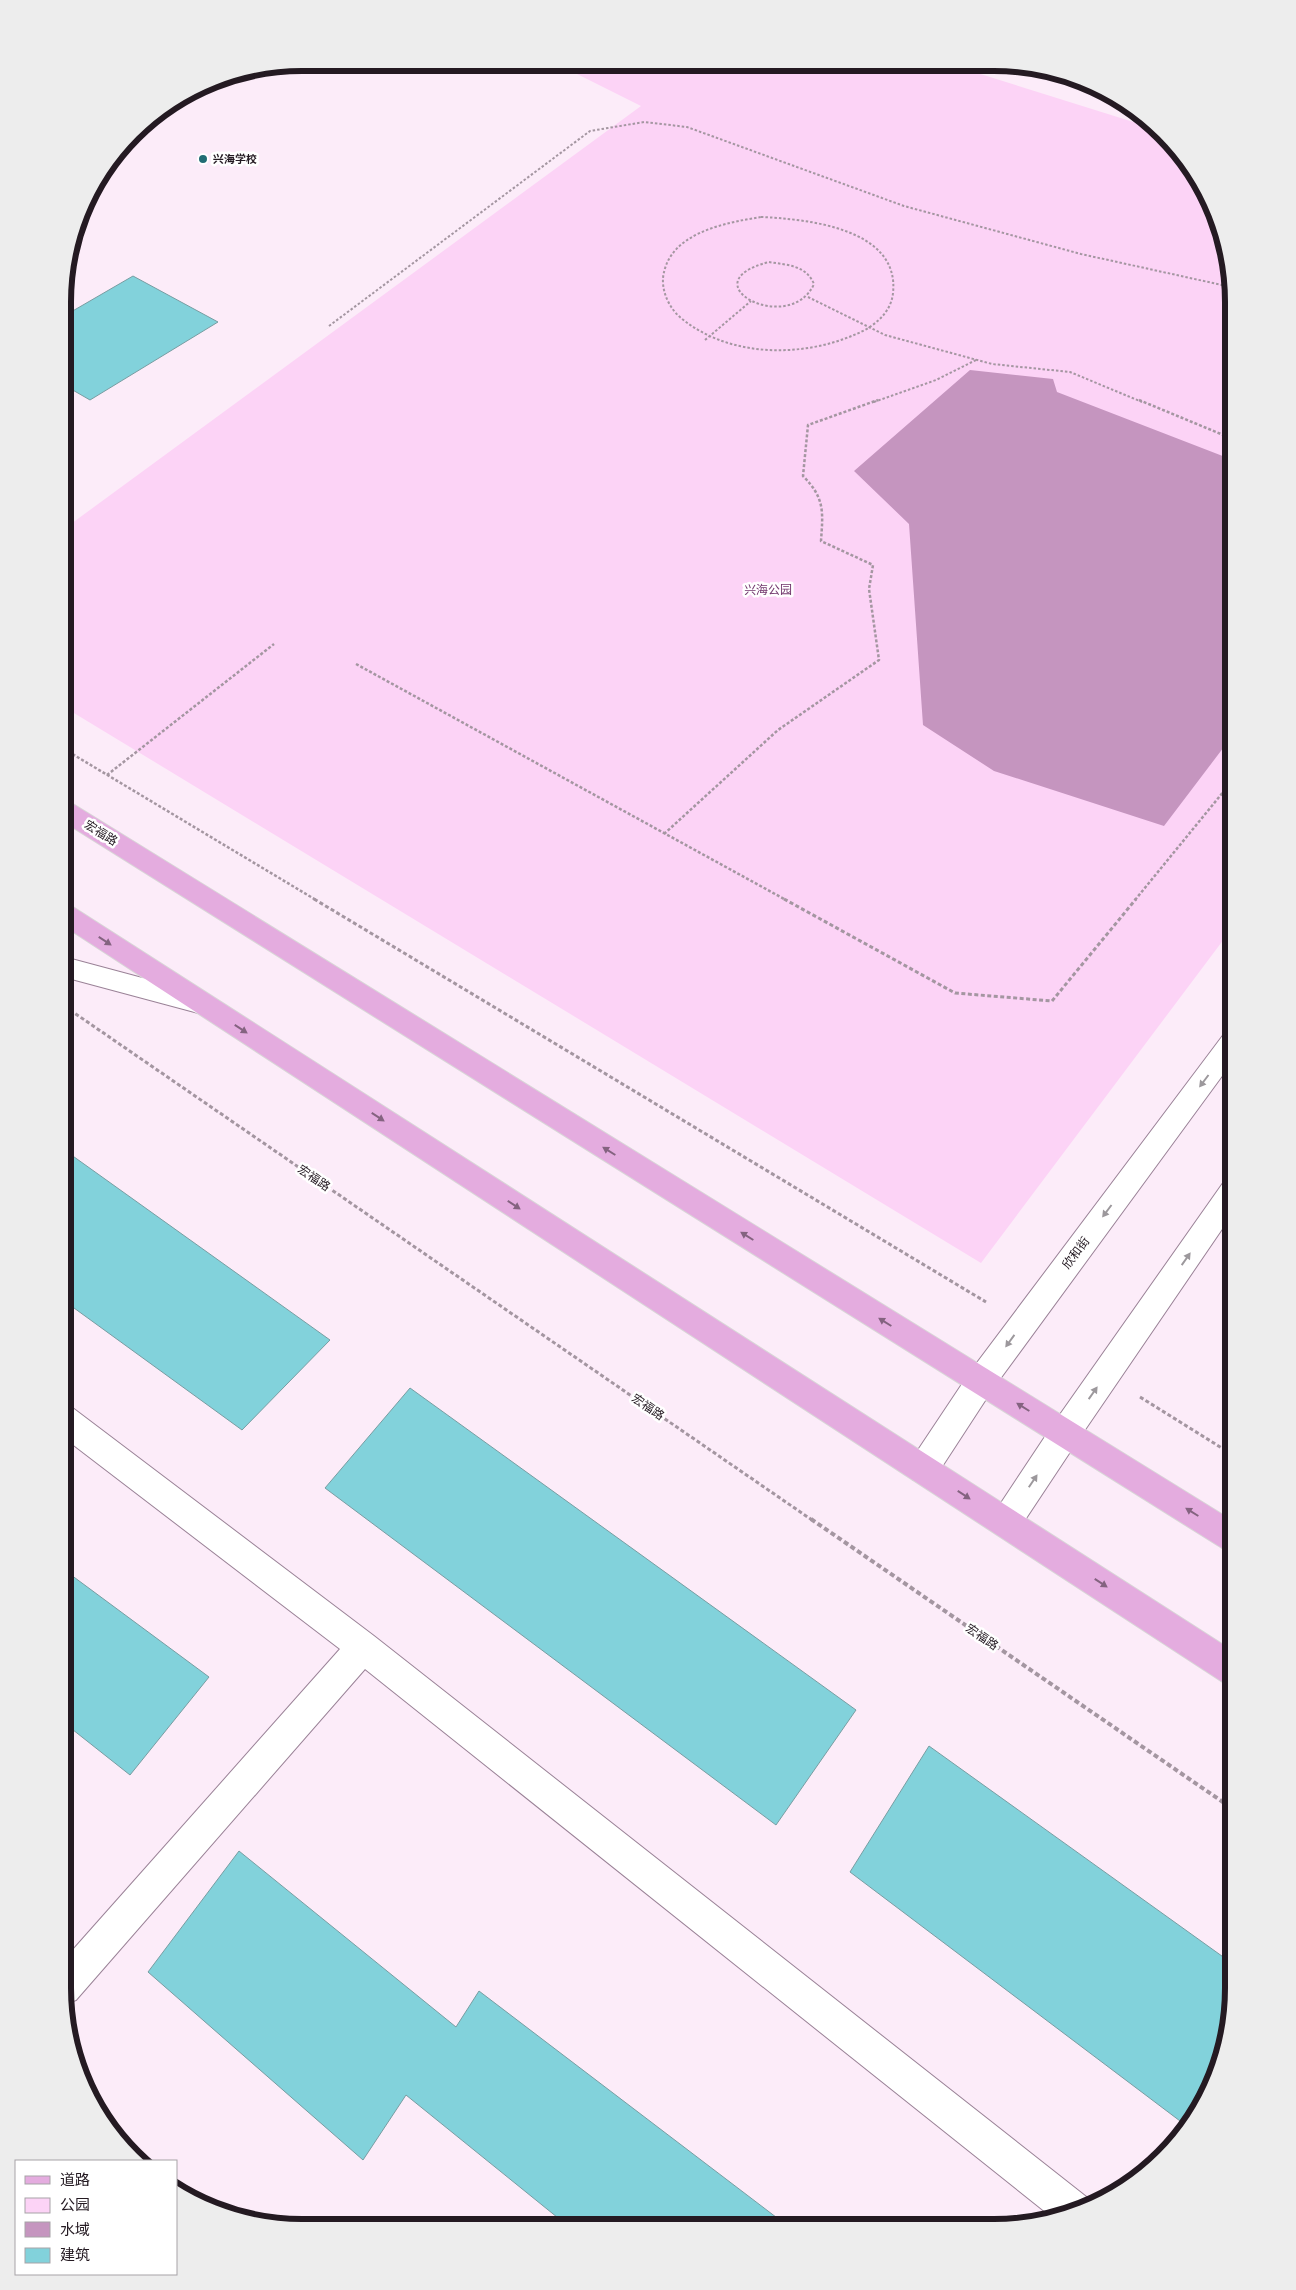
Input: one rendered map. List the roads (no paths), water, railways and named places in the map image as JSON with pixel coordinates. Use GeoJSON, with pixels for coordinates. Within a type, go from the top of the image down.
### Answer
{"type":"FeatureCollection","features":[{"type":"Feature","properties":{"kind":"main road","name":"宏福路"},"geometry":{"type":"LineString","coordinates":[[71,816],[1225,1533]]}},
{"type":"Feature","properties":{"kind":"main road"},"geometry":{"type":"LineString","coordinates":[[71,919],[1225,1665]]}},
{"type":"Feature","properties":{"kind":"street"},"geometry":{"type":"LineString","coordinates":[[71,968],[202,1004]]}},
{"type":"Feature","properties":{"kind":"street","name":"欣和街"},"geometry":{"type":"LineString","coordinates":[[923,1469],[981,1381],[1022,1324],[1225,1052]]}},
{"type":"Feature","properties":{"kind":"street"},"geometry":{"type":"LineString","coordinates":[[1006,1522],[1065,1433],[1225,1202]]}},
{"type":"Feature","properties":{"kind":"street"},"geometry":{"type":"LineString","coordinates":[[71,1425],[363,1647],[1069,2207]]}},
{"type":"Feature","properties":{"kind":"street"},"geometry":{"type":"LineString","coordinates":[[71,1977],[363,1647]]}},
{"type":"Feature","properties":{"kind":"water"},"geometry":{"type":"Polygon","coordinates":[[[970,370],[1053,379],[1057,392],[1225,457],[1225,746],[1164,826],[994,771],[923,725],[909,524],[854,471],[970,370]]]}},
{"type":"Feature","properties":{"kind":"place","name":"兴海学校"},"geometry":{"type":"Point","coordinates":[203,159]}},
{"type":"Feature","properties":{"kind":"park label","name":"兴海公园"},"geometry":{"type":"Point","coordinates":[768,590]}}]}
